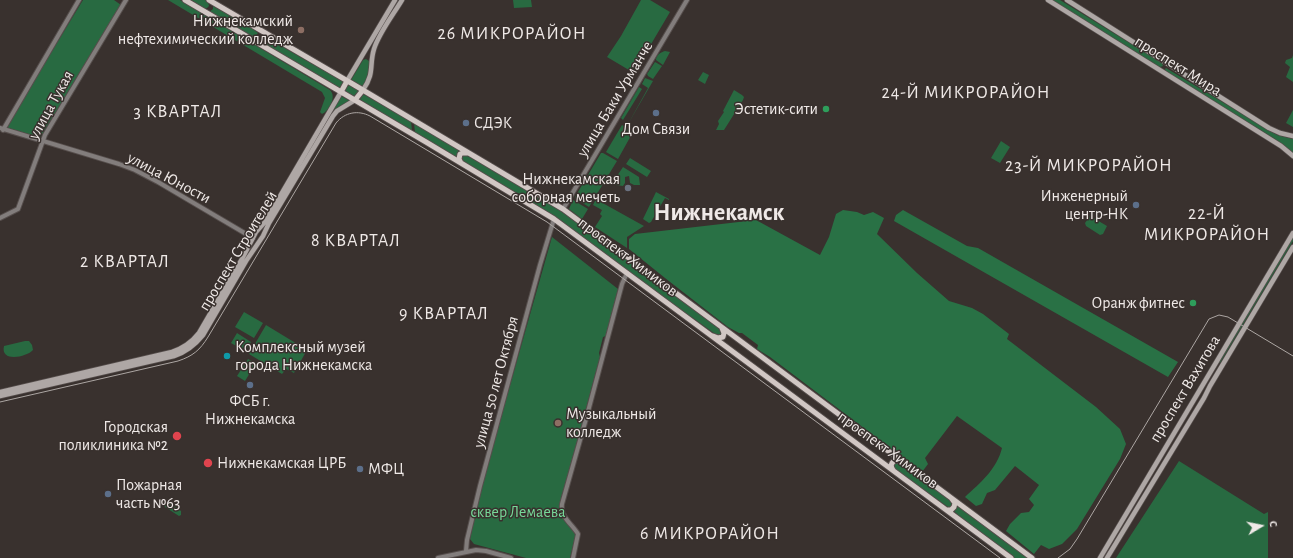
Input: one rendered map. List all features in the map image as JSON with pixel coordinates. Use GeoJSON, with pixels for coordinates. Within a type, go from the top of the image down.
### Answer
{"type":"FeatureCollection","features":[{"type":"Feature","properties":{"kind":"main road","name":"проспект Химиков"},"geometry":{"type":"LineString","coordinates":[[186,0],[554,219],[1011,558]]}},
{"type":"Feature","properties":{"kind":"main road","name":"проспект Химиков"},"geometry":{"type":"LineString","coordinates":[[209,0],[563,209],[1032,558]]}},
{"type":"Feature","properties":{"kind":"main road"},"geometry":{"type":"LineString","coordinates":[[202,10],[209,8],[209,0]]}},
{"type":"Feature","properties":{"kind":"main road","name":"проспект Строителей"},"geometry":{"type":"LineString","coordinates":[[0,392],[172,352],[191,342],[199,333],[256,232],[265,222],[395,0]]}},
{"type":"Feature","properties":{"kind":"main road","name":"проспект Строителей"},"geometry":{"type":"LineString","coordinates":[[0,396],[174,356],[184,352],[199,340],[243,266],[254,252],[269,223],[333,116],[337,111],[355,100],[370,80],[375,47],[402,0]]}},
{"type":"Feature","properties":{"kind":"main road","name":"проспект Мира"},"geometry":{"type":"LineString","coordinates":[[1048,0],[1162,70],[1281,146],[1293,156]]}},
{"type":"Feature","properties":{"kind":"main road","name":"проспект Мира"},"geometry":{"type":"LineString","coordinates":[[1067,0],[1269,128],[1280,133],[1293,136]]}},
{"type":"Feature","properties":{"kind":"main road"},"geometry":{"type":"LineString","coordinates":[[259,44],[257,39],[258,36],[261,33],[265,33]]}},
{"type":"Feature","properties":{"kind":"main road"},"geometry":{"type":"LineString","coordinates":[[369,44],[372,48],[375,47]]}},
{"type":"Feature","properties":{"kind":"main road"},"geometry":{"type":"LineString","coordinates":[[360,58],[363,56],[368,56],[372,65]]}},
{"type":"Feature","properties":{"kind":"main road"},"geometry":{"type":"LineString","coordinates":[[1162,70],[1167,63]]}},
{"type":"Feature","properties":{"kind":"main road"},"geometry":{"type":"LineString","coordinates":[[370,80],[369,89],[372,96]]}},
{"type":"Feature","properties":{"kind":"main road"},"geometry":{"type":"LineString","coordinates":[[462,164],[459,159],[460,154],[470,154]]}},
{"type":"Feature","properties":{"kind":"main road"},"geometry":{"type":"LineString","coordinates":[[256,232],[261,230],[263,232],[263,236]]}},
{"type":"Feature","properties":{"kind":"main road","name":"проспект Вахитова"},"geometry":{"type":"LineString","coordinates":[[1100,558],[1293,233]]}},
{"type":"Feature","properties":{"kind":"main road","name":"проспект Вахитова"},"geometry":{"type":"LineString","coordinates":[[1107,558],[1293,247]]}},
{"type":"Feature","properties":{"kind":"main road"},"geometry":{"type":"LineString","coordinates":[[247,248],[249,253],[254,252]]}},
{"type":"Feature","properties":{"kind":"main road"},"geometry":{"type":"LineString","coordinates":[[712,336],[718,338],[723,337],[724,333],[721,326]]}},
{"type":"Feature","properties":{"kind":"main road"},"geometry":{"type":"LineString","coordinates":[[893,471],[891,466],[893,462],[896,460],[902,461]]}},
{"type":"Feature","properties":{"kind":"main road"},"geometry":{"type":"LineString","coordinates":[[946,510],[951,510],[954,507],[955,503],[951,498]]}},
{"type":"Feature","properties":{"kind":"street","name":"улица Тукая"},"geometry":{"type":"LineString","coordinates":[[1,129],[79,0]]}},
{"type":"Feature","properties":{"kind":"street","name":"улица Тукая"},"geometry":{"type":"LineString","coordinates":[[0,218],[18,208],[42,141],[126,0]]}},
{"type":"Feature","properties":{"kind":"street","name":"улица Баки Урманче"},"geometry":{"type":"LineString","coordinates":[[563,209],[687,0]]}},
{"type":"Feature","properties":{"kind":"street","name":"улица Юности"},"geometry":{"type":"LineString","coordinates":[[1,129],[135,170],[253,238]]}},
{"type":"Feature","properties":{"kind":"street","name":"улица 50 лет Октября"},"geometry":{"type":"LineString","coordinates":[[466,551],[467,540],[482,479],[540,265],[554,219]]}},
{"type":"Feature","properties":{"kind":"street"},"geometry":{"type":"LineString","coordinates":[[573,558],[578,534],[563,514],[561,507],[622,284],[627,273]]}},
{"type":"Feature","properties":{"kind":"street"},"geometry":{"type":"LineString","coordinates":[[438,558],[466,551],[480,550],[511,558]]}},
{"type":"Feature","properties":{"kind":"green space"},"geometry":{"type":"Polygon","coordinates":[[[83,0],[114,0],[121,5],[41,136],[39,137],[8,128],[7,125],[83,0]]]}},
{"type":"Feature","properties":{"kind":"green space"},"geometry":{"type":"Polygon","coordinates":[[[168,0],[180,0],[330,90],[333,96],[331,104],[322,114],[320,112],[325,98],[322,92],[168,0]]]}},
{"type":"Feature","properties":{"kind":"green space"},"geometry":{"type":"Polygon","coordinates":[[[190,0],[205,0],[208,2],[209,6],[204,8],[190,0]]]}},
{"type":"Feature","properties":{"kind":"green space"},"geometry":{"type":"Polygon","coordinates":[[[513,0],[531,0],[532,7],[514,8],[513,0]]]}},
{"type":"Feature","properties":{"kind":"green space"},"geometry":{"type":"Polygon","coordinates":[[[641,0],[650,0],[670,12],[634,73],[607,57],[621,36],[641,0]]]}},
{"type":"Feature","properties":{"kind":"green space"},"geometry":{"type":"Polygon","coordinates":[[[1052,0],[1060,0],[1162,63],[1163,66],[1160,67],[1052,0]]]}},
{"type":"Feature","properties":{"kind":"green space"},"geometry":{"type":"Polygon","coordinates":[[[213,6],[249,26],[258,33],[254,38],[209,12],[213,9],[213,6]]]}},
{"type":"Feature","properties":{"kind":"green space"},"geometry":{"type":"Polygon","coordinates":[[[262,36],[265,36],[344,82],[340,89],[262,42],[260,39],[262,36]]]}},
{"type":"Feature","properties":{"kind":"green space"},"geometry":{"type":"Polygon","coordinates":[[[665,51],[670,52],[663,65],[656,60],[656,58],[659,54],[665,51]]]}},
{"type":"Feature","properties":{"kind":"green space"},"geometry":{"type":"Polygon","coordinates":[[[1293,55],[1293,82],[1286,77],[1290,67],[1285,63],[1286,60],[1292,58],[1293,55]]]}},
{"type":"Feature","properties":{"kind":"green space"},"geometry":{"type":"Polygon","coordinates":[[[366,59],[369,61],[370,72],[363,88],[351,80],[363,60],[366,59]]]}},
{"type":"Feature","properties":{"kind":"green space"},"geometry":{"type":"Polygon","coordinates":[[[655,62],[662,66],[653,79],[647,74],[655,62]]]}},
{"type":"Feature","properties":{"kind":"green space"},"geometry":{"type":"Polygon","coordinates":[[[1166,68],[1277,135],[1293,139],[1293,153],[1275,139],[1166,72],[1166,68]]]}},
{"type":"Feature","properties":{"kind":"green space"},"geometry":{"type":"Polygon","coordinates":[[[703,72],[709,75],[705,84],[698,80],[703,72]]]}},
{"type":"Feature","properties":{"kind":"green space"},"geometry":{"type":"Polygon","coordinates":[[[645,78],[653,81],[628,124],[648,88],[642,84],[645,78]]]}},
{"type":"Feature","properties":{"kind":"green space"},"geometry":{"type":"Polygon","coordinates":[[[351,85],[359,92],[355,97],[345,90],[347,86],[351,85]]]}},
{"type":"Feature","properties":{"kind":"green space"},"geometry":{"type":"Polygon","coordinates":[[[639,87],[642,89],[623,120],[621,118],[639,87]]]}},
{"type":"Feature","properties":{"kind":"green space"},"geometry":{"type":"Polygon","coordinates":[[[734,90],[744,97],[743,100],[724,130],[716,130],[719,124],[718,121],[724,112],[723,111],[734,90]]]}},
{"type":"Feature","properties":{"kind":"green space"},"geometry":{"type":"Polygon","coordinates":[[[363,94],[411,121],[412,131],[360,100],[363,94]]]}},
{"type":"Feature","properties":{"kind":"green space"},"geometry":{"type":"Polygon","coordinates":[[[341,96],[350,101],[331,115],[266,225],[265,224],[341,96]]]}},
{"type":"Feature","properties":{"kind":"green space"},"geometry":{"type":"Polygon","coordinates":[[[1293,110],[1293,127],[1286,123],[1293,110]]]}},
{"type":"Feature","properties":{"kind":"green space"},"geometry":{"type":"Polygon","coordinates":[[[414,123],[460,151],[456,158],[415,133],[414,123]]]}},
{"type":"Feature","properties":{"kind":"green space"},"geometry":{"type":"Polygon","coordinates":[[[622,125],[633,132],[618,159],[606,152],[622,125]]]}},
{"type":"Feature","properties":{"kind":"green space"},"geometry":{"type":"Polygon","coordinates":[[[1001,141],[1010,147],[1000,163],[991,158],[1001,141]]]}},
{"type":"Feature","properties":{"kind":"green space"},"geometry":{"type":"Polygon","coordinates":[[[601,153],[617,161],[589,207],[575,197],[601,153]]]}},
{"type":"Feature","properties":{"kind":"green space"},"geometry":{"type":"Polygon","coordinates":[[[462,154],[557,208],[721,330],[722,334],[718,336],[681,311],[556,217],[461,161],[462,154]]]}},
{"type":"Feature","properties":{"kind":"green space"},"geometry":{"type":"Polygon","coordinates":[[[630,158],[651,171],[647,177],[626,164],[630,158]]]}},
{"type":"Feature","properties":{"kind":"green space"},"geometry":{"type":"Polygon","coordinates":[[[623,167],[639,177],[640,185],[630,183],[629,176],[625,177],[625,183],[623,186],[616,185],[613,182],[623,167]]]}},
{"type":"Feature","properties":{"kind":"green space"},"geometry":{"type":"Polygon","coordinates":[[[656,192],[669,200],[665,198],[649,223],[643,219],[656,192]]]}},
{"type":"Feature","properties":{"kind":"green space"},"geometry":{"type":"Polygon","coordinates":[[[573,200],[588,209],[582,219],[569,209],[573,200]]]}},
{"type":"Feature","properties":{"kind":"green space"},"geometry":{"type":"Polygon","coordinates":[[[595,201],[599,201],[644,226],[627,237],[627,248],[595,227],[602,216],[600,214],[602,210],[593,205],[595,201]]]}},
{"type":"Feature","properties":{"kind":"green space"},"geometry":{"type":"Polygon","coordinates":[[[843,210],[857,212],[864,215],[873,212],[884,218],[877,234],[917,273],[949,301],[972,308],[983,314],[1009,334],[1007,339],[1096,407],[1120,429],[1126,444],[1120,459],[1077,529],[1062,544],[1049,549],[1041,545],[1034,554],[1006,531],[1010,524],[1021,513],[1029,512],[1034,505],[1029,499],[1039,485],[1015,466],[995,490],[987,493],[982,504],[976,506],[965,497],[992,469],[1000,456],[1002,448],[957,416],[925,458],[928,464],[922,472],[770,357],[757,349],[758,345],[742,333],[728,327],[629,249],[629,239],[635,234],[756,220],[820,255],[829,237],[836,214],[843,210]]]}},
{"type":"Feature","properties":{"kind":"green space"},"geometry":{"type":"Polygon","coordinates":[[[903,210],[967,246],[978,248],[1178,362],[1168,377],[894,221],[896,215],[903,210]]]}},
{"type":"Feature","properties":{"kind":"green space"},"geometry":{"type":"Polygon","coordinates":[[[1090,216],[1107,226],[1103,234],[1100,235],[1086,226],[1085,223],[1090,216]]]}},
{"type":"Feature","properties":{"kind":"green space","name":"сквер Лемаева"},"geometry":{"type":"Polygon","coordinates":[[[552,237],[618,289],[606,336],[603,337],[599,353],[600,357],[559,508],[561,516],[576,534],[570,558],[526,558],[474,544],[470,539],[480,491],[552,237]]]}},
{"type":"Feature","properties":{"kind":"green space"},"geometry":{"type":"Polygon","coordinates":[[[1293,237],[1293,241],[1220,363],[1219,362],[1293,237]]]}},
{"type":"Feature","properties":{"kind":"green space"},"geometry":{"type":"Polygon","coordinates":[[[244,312],[263,323],[254,338],[235,327],[244,312]]]}},
{"type":"Feature","properties":{"kind":"green space"},"geometry":{"type":"Polygon","coordinates":[[[266,325],[307,350],[294,373],[286,369],[282,374],[249,354],[266,325]]]}},
{"type":"Feature","properties":{"kind":"green space"},"geometry":{"type":"Polygon","coordinates":[[[237,333],[251,342],[245,351],[231,343],[237,333]]]}},
{"type":"Feature","properties":{"kind":"green space"},"geometry":{"type":"Polygon","coordinates":[[[29,341],[32,345],[33,350],[30,353],[15,357],[6,355],[4,346],[29,341]]]}},
{"type":"Feature","properties":{"kind":"green space"},"geometry":{"type":"Polygon","coordinates":[[[248,359],[256,363],[245,381],[237,376],[248,359]]]}},
{"type":"Feature","properties":{"kind":"green space"},"geometry":{"type":"Polygon","coordinates":[[[1179,461],[1264,514],[1268,512],[1268,558],[1116,558],[1179,461]]]}},
{"type":"Feature","properties":{"kind":"green space"},"geometry":{"type":"Polygon","coordinates":[[[896,462],[952,501],[954,504],[951,508],[895,469],[893,466],[896,462]]]}},
{"type":"Feature","properties":{"kind":"green space"},"geometry":{"type":"Polygon","coordinates":[[[167,502],[181,511],[181,515],[179,516],[165,507],[164,505],[167,502]]]}},
{"type":"Feature","properties":{"kind":"green space"},"geometry":{"type":"Polygon","coordinates":[[[958,505],[1028,558],[1014,558],[963,520],[954,511],[958,505]]]}},
{"type":"Feature","properties":{"kind":"tram line"},"geometry":{"type":"LineString","coordinates":[[0,402],[178,361],[196,352],[208,337],[336,123],[343,116],[352,113],[361,113],[370,116],[547,222],[1000,558]]}},
{"type":"Feature","properties":{"kind":"tram line"},"geometry":{"type":"LineString","coordinates":[[1058,558],[1070,549],[1077,539],[1209,319],[1219,315],[1228,317],[1293,356]]}},
{"type":"Feature","properties":{"kind":"place","name":"Нижнекамский нефтехимический колледж"},"geometry":{"type":"Point","coordinates":[301,30]}},
{"type":"Feature","properties":{"kind":"place","name":"Эстетик-сити"},"geometry":{"type":"Point","coordinates":[826,109]}},
{"type":"Feature","properties":{"kind":"place","name":"Дом Связи"},"geometry":{"type":"Point","coordinates":[656,113]}},
{"type":"Feature","properties":{"kind":"place","name":"СДЭК"},"geometry":{"type":"Point","coordinates":[466,123]}},
{"type":"Feature","properties":{"kind":"place","name":"Нижнекамская соборная мечеть"},"geometry":{"type":"Point","coordinates":[628,188]}},
{"type":"Feature","properties":{"kind":"place","name":"Инженерный центр-НК"},"geometry":{"type":"Point","coordinates":[1136,205]}},
{"type":"Feature","properties":{"kind":"place","name":"Оранж фитнес"},"geometry":{"type":"Point","coordinates":[1193,303]}},
{"type":"Feature","properties":{"kind":"place","name":"Комплексный музей города Нижнекамска"},"geometry":{"type":"Point","coordinates":[227,356]}},
{"type":"Feature","properties":{"kind":"place","name":"ФСБ г. Нижнекамска"},"geometry":{"type":"Point","coordinates":[250,385]}},
{"type":"Feature","properties":{"kind":"place","name":"Музыкальный колледж"},"geometry":{"type":"Point","coordinates":[558,423]}},
{"type":"Feature","properties":{"kind":"place","name":"Городская поликлиника №2"},"geometry":{"type":"Point","coordinates":[177,436]}},
{"type":"Feature","properties":{"kind":"place","name":"Нижнекамская ЦРБ"},"geometry":{"type":"Point","coordinates":[208,463]}},
{"type":"Feature","properties":{"kind":"place","name":"МФЦ"},"geometry":{"type":"Point","coordinates":[360,469]}},
{"type":"Feature","properties":{"kind":"place","name":"Пожарная часть №63"},"geometry":{"type":"Point","coordinates":[108,494]}},
{"type":"Feature","properties":{"kind":"district","name":"26 МИКРОРАЙОН"},"geometry":{"type":"Point","coordinates":[512,34]}},
{"type":"Feature","properties":{"kind":"district","name":"24-Й МИКРОРАЙОН"},"geometry":{"type":"Point","coordinates":[966,93]}},
{"type":"Feature","properties":{"kind":"district","name":"3 КВАРТАЛ"},"geometry":{"type":"Point","coordinates":[178,112]}},
{"type":"Feature","properties":{"kind":"district","name":"23-Й МИКРОРАЙОН"},"geometry":{"type":"Point","coordinates":[1089,166]}},
{"type":"Feature","properties":{"kind":"district","name":"Нижнекамск"},"geometry":{"type":"Point","coordinates":[719,213]}},
{"type":"Feature","properties":{"kind":"district","name":"22-Й МИКРОРАЙОН"},"geometry":{"type":"Point","coordinates":[1207,224]}},
{"type":"Feature","properties":{"kind":"district","name":"8 КВАРТАЛ"},"geometry":{"type":"Point","coordinates":[356,241]}},
{"type":"Feature","properties":{"kind":"district","name":"2 КВАРТАЛ"},"geometry":{"type":"Point","coordinates":[125,262]}},
{"type":"Feature","properties":{"kind":"district","name":"9 КВАРТАЛ"},"geometry":{"type":"Point","coordinates":[444,314]}},
{"type":"Feature","properties":{"kind":"district","name":"6 МИКРОРАЙОН"},"geometry":{"type":"Point","coordinates":[710,534]}}]}
